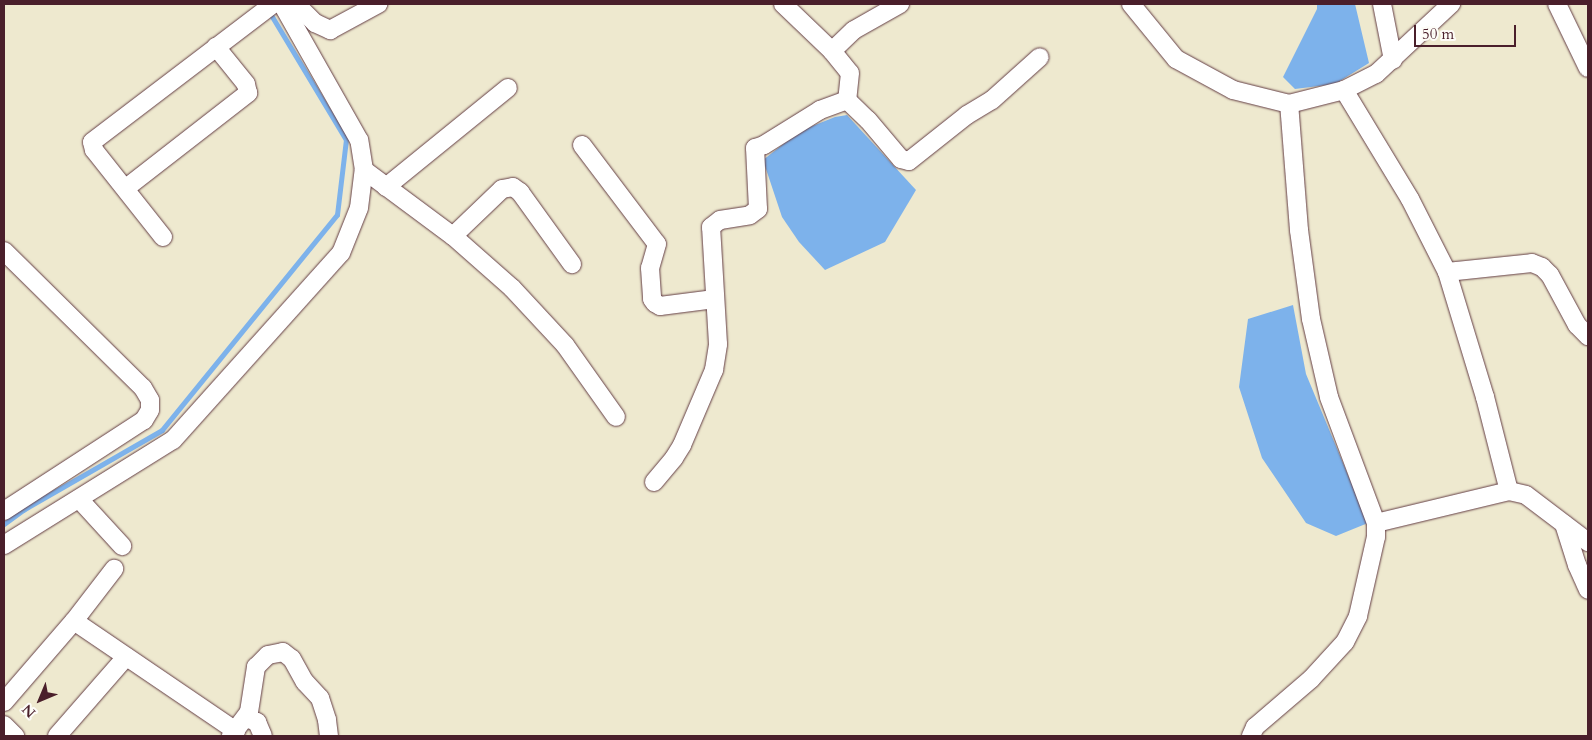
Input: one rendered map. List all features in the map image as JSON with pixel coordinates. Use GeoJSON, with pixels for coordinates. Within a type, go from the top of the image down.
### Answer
{"type":"FeatureCollection","features":[{"type":"Feature","properties":{"kind":"street"},"geometry":{"type":"LineString","coordinates":[[4,545],[173,440],[341,252],[359,208],[364,170],[359,140],[282,4]]}},
{"type":"Feature","properties":{"kind":"street"},"geometry":{"type":"LineString","coordinates":[[296,4],[315,23],[330,30],[378,4]]}},
{"type":"Feature","properties":{"kind":"street"},"geometry":{"type":"LineString","coordinates":[[784,4],[832,51],[851,75],[847,100]]}},
{"type":"Feature","properties":{"kind":"street"},"geometry":{"type":"LineString","coordinates":[[832,51],[854,30],[900,4]]}},
{"type":"Feature","properties":{"kind":"street"},"geometry":{"type":"LineString","coordinates":[[1131,4],[1176,59],[1233,90],[1289,104],[1344,90],[1376,74],[1451,4]]}},
{"type":"Feature","properties":{"kind":"street"},"geometry":{"type":"LineString","coordinates":[[1382,4],[1393,60]]}},
{"type":"Feature","properties":{"kind":"street"},"geometry":{"type":"LineString","coordinates":[[1557,4],[1588,68]]}},
{"type":"Feature","properties":{"kind":"street"},"geometry":{"type":"LineString","coordinates":[[163,237],[94,150],[92,142],[267,8]]}},
{"type":"Feature","properties":{"kind":"street"},"geometry":{"type":"LineString","coordinates":[[126,188],[248,93],[246,84],[216,47]]}},
{"type":"Feature","properties":{"kind":"street"},"geometry":{"type":"LineString","coordinates":[[847,100],[868,120],[901,159],[909,161],[967,115],[992,100],[1040,57]]}},
{"type":"Feature","properties":{"kind":"street"},"geometry":{"type":"LineString","coordinates":[[386,187],[508,88]]}},
{"type":"Feature","properties":{"kind":"street"},"geometry":{"type":"LineString","coordinates":[[1344,90],[1410,199],[1447,272],[1485,397],[1509,491]]}},
{"type":"Feature","properties":{"kind":"street"},"geometry":{"type":"LineString","coordinates":[[654,482],[682,445],[714,370],[718,344],[711,227],[720,220],[750,215],[758,209],[755,148],[764,145],[820,110],[847,100]]}},
{"type":"Feature","properties":{"kind":"street"},"geometry":{"type":"LineString","coordinates":[[1251,736],[1255,727],[1311,679],[1346,642],[1354,628],[1376,537],[1376,523],[1329,397],[1311,320],[1299,230],[1289,104]]}},
{"type":"Feature","properties":{"kind":"street"},"geometry":{"type":"LineString","coordinates":[[582,145],[657,244],[650,268],[652,299],[655,303],[666,305],[715,299]]}},
{"type":"Feature","properties":{"kind":"street"},"geometry":{"type":"LineString","coordinates":[[364,170],[454,236],[512,288],[565,345],[616,417]]}},
{"type":"Feature","properties":{"kind":"street"},"geometry":{"type":"LineString","coordinates":[[454,236],[500,192],[505,188],[513,187],[520,192],[572,264]]}},
{"type":"Feature","properties":{"kind":"street"},"geometry":{"type":"LineString","coordinates":[[4,251],[143,388],[150,400],[147,416],[135,427],[4,511]]}},
{"type":"Feature","properties":{"kind":"street"},"geometry":{"type":"LineString","coordinates":[[1447,272],[1532,263],[1550,275],[1577,325],[1588,336]]}},
{"type":"Feature","properties":{"kind":"street"},"geometry":{"type":"LineString","coordinates":[[1376,523],[1509,491],[1526,494],[1588,542]]}},
{"type":"Feature","properties":{"kind":"street"},"geometry":{"type":"LineString","coordinates":[[79,499],[122,546]]}},
{"type":"Feature","properties":{"kind":"street"},"geometry":{"type":"LineString","coordinates":[[1564,524],[1577,565],[1588,590]]}},
{"type":"Feature","properties":{"kind":"street"},"geometry":{"type":"LineString","coordinates":[[4,702],[74,621],[114,569]]}},
{"type":"Feature","properties":{"kind":"street"},"geometry":{"type":"LineString","coordinates":[[74,621],[126,657],[238,728],[257,722],[263,736]]}},
{"type":"Feature","properties":{"kind":"street"},"geometry":{"type":"LineString","coordinates":[[238,728],[251,705],[256,667],[268,655],[283,652],[292,660],[305,682],[320,698],[326,714],[329,736]]}},
{"type":"Feature","properties":{"kind":"street"},"geometry":{"type":"LineString","coordinates":[[57,736],[126,657]]}},
{"type":"Feature","properties":{"kind":"street"},"geometry":{"type":"LineString","coordinates":[[4,725],[15,736]]}},
{"type":"Feature","properties":{"kind":"water"},"geometry":{"type":"Polygon","coordinates":[[[1317,4],[1355,4],[1369,63],[1335,84],[1295,89],[1283,77],[1317,9],[1317,4]]]}},
{"type":"Feature","properties":{"kind":"water"},"geometry":{"type":"Polygon","coordinates":[[[847,115],[916,190],[885,242],[825,270],[799,242],[782,217],[763,160],[800,131],[835,117],[847,115]]]}},
{"type":"Feature","properties":{"kind":"water"},"geometry":{"type":"Polygon","coordinates":[[[1293,305],[1306,374],[1368,523],[1336,536],[1306,523],[1262,458],[1239,387],[1248,319],[1293,305]]]}},
{"type":"Feature","properties":{"kind":"waterway"},"geometry":{"type":"LineString","coordinates":[[4,524],[23,510],[162,430],[337,215],[346,140],[269,12]]}}]}
